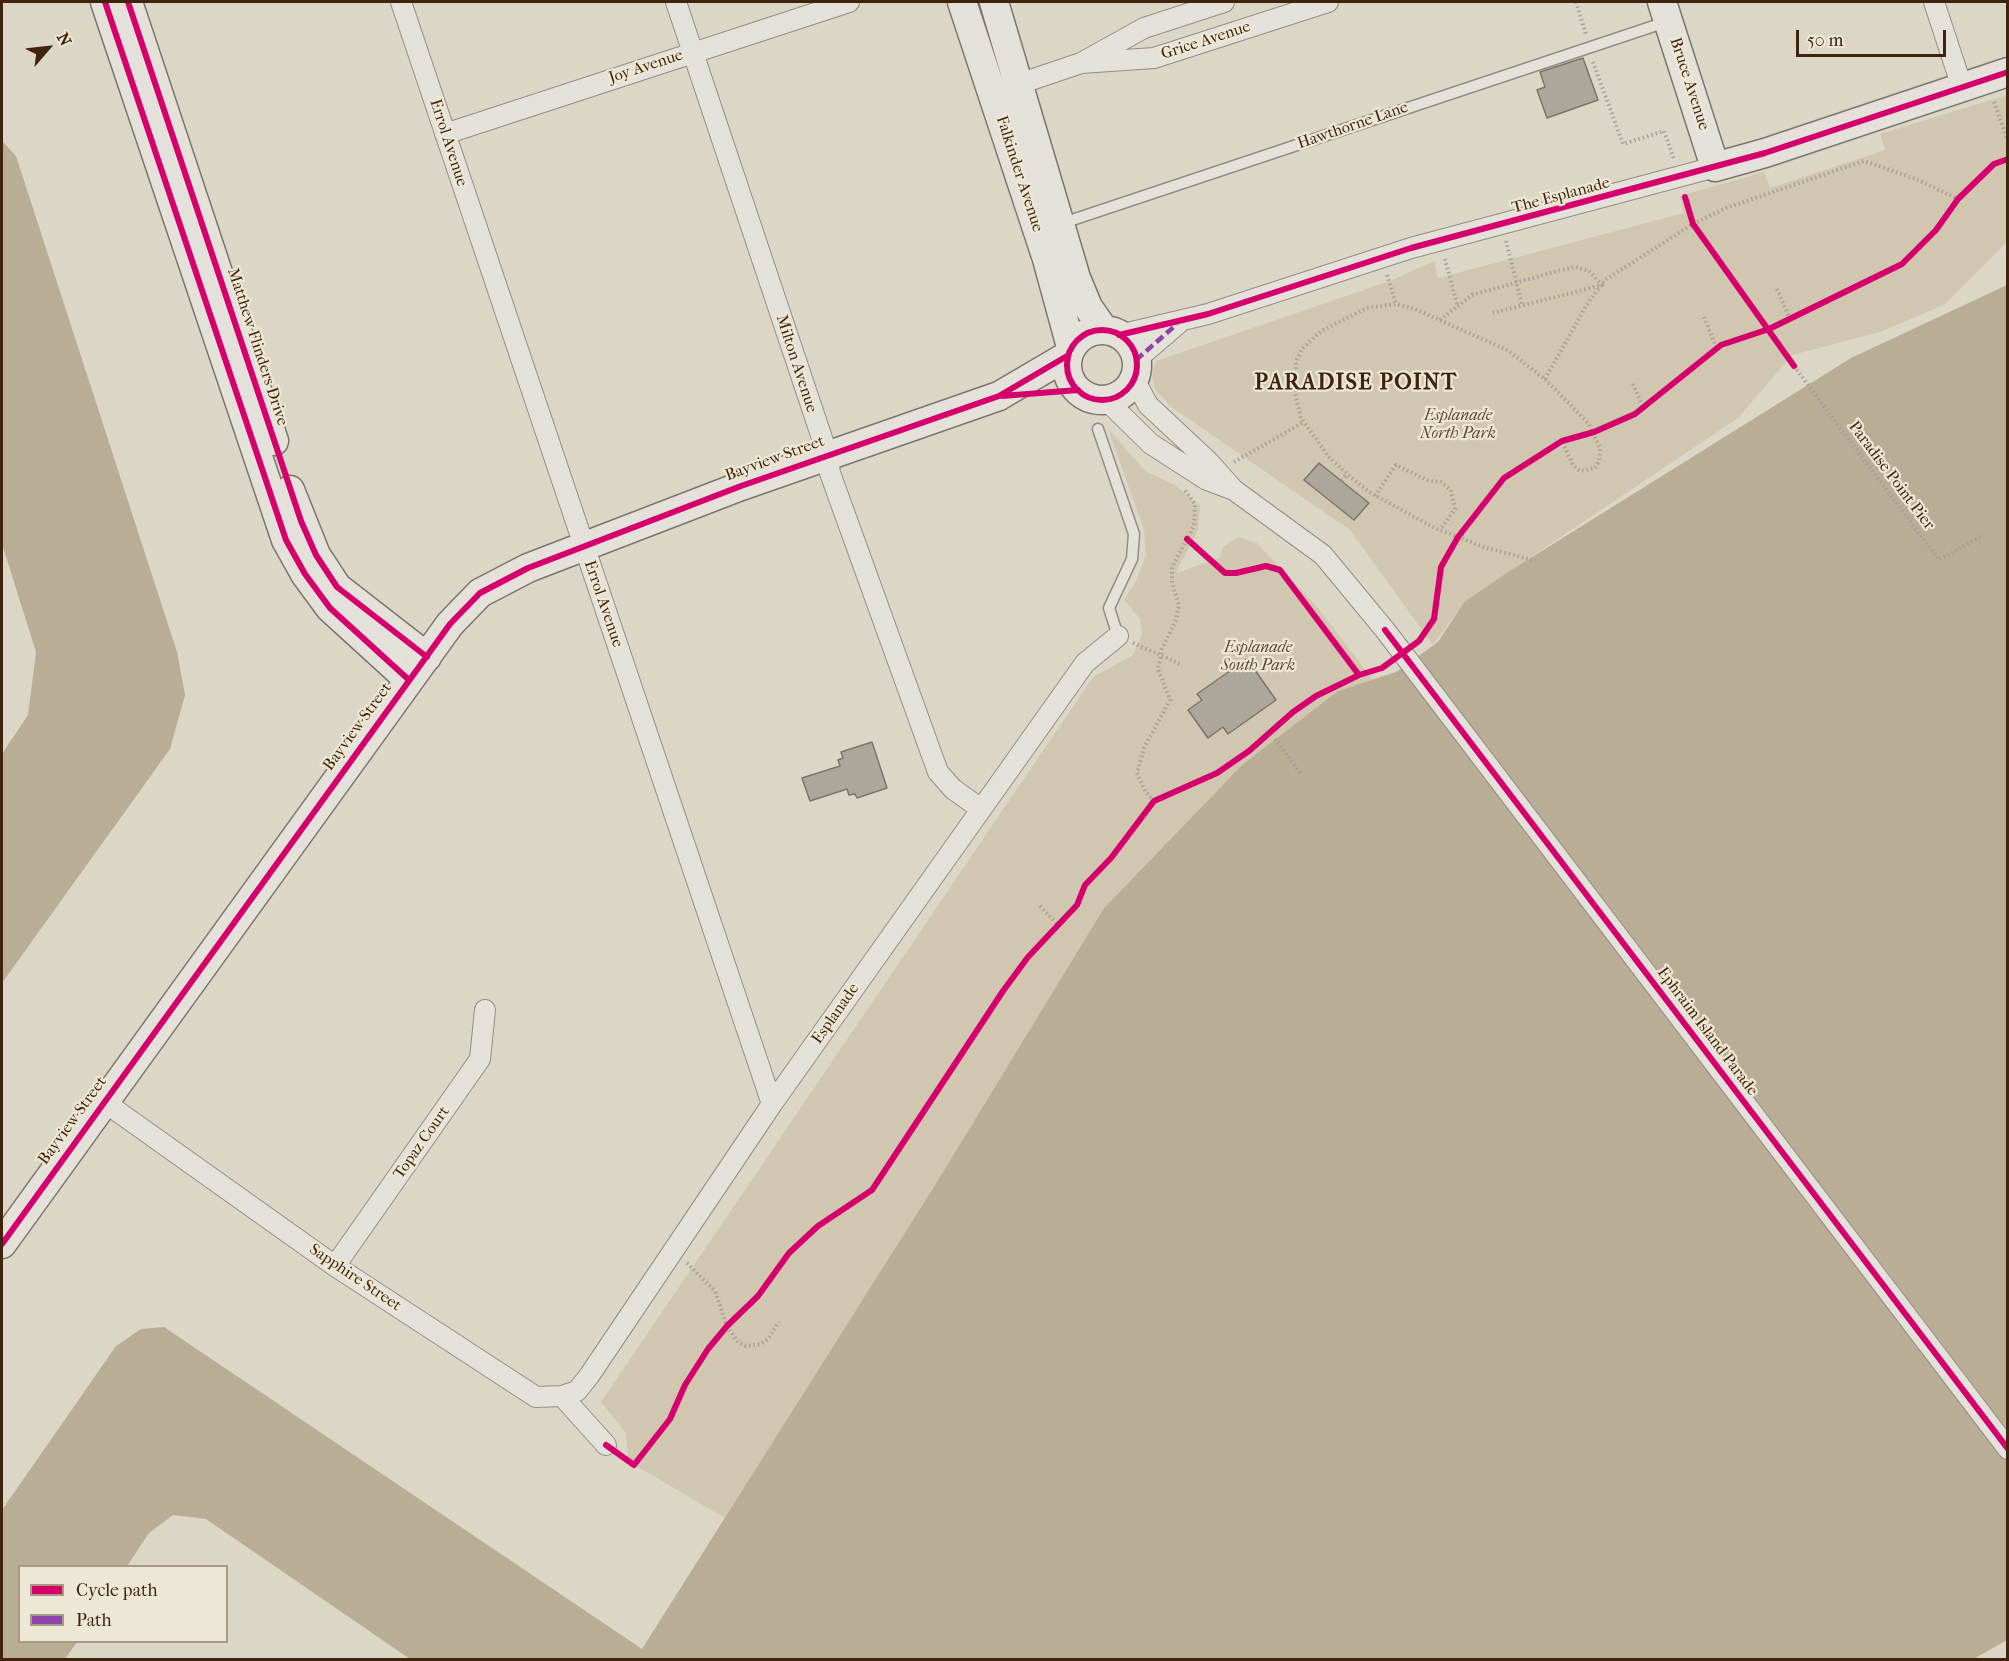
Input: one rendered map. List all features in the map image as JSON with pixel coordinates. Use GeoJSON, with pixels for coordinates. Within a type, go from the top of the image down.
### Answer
{"type":"FeatureCollection","features":[{"type":"Feature","properties":{"kind":"main road","name":"Matthew Flinders Drive"},"geometry":{"type":"LineString","coordinates":[[105,2],[286,540],[305,574],[330,608],[409,680]]}},
{"type":"Feature","properties":{"kind":"main road","name":"Matthew Flinders Drive"},"geometry":{"type":"LineString","coordinates":[[128,2],[301,521],[316,555],[337,587],[427,657]]}},
{"type":"Feature","properties":{"kind":"main road","name":"Falkinder Avenue"},"geometry":{"type":"LineString","coordinates":[[962,2],[993,92],[1049,228],[1083,296],[1112,332]]}},
{"type":"Feature","properties":{"kind":"main road","name":"Falkinder Avenue"},"geometry":{"type":"LineString","coordinates":[[994,2],[1020,84],[1049,228],[1069,352]]}},
{"type":"Feature","properties":{"kind":"main road","name":"Bruce Avenue"},"geometry":{"type":"LineString","coordinates":[[1665,11],[1716,167]]}},
{"type":"Feature","properties":{"kind":"main road","name":"The Esplanade"},"geometry":{"type":"LineString","coordinates":[[1716,167],[1766,153],[1985,79]]}},
{"type":"Feature","properties":{"kind":"main road"},"geometry":{"type":"LineString","coordinates":[[1112,332],[1133,350],[1135,369],[1127,389],[1118,396],[1106,400],[1093,399],[1078,390],[1069,378],[1069,352],[1084,335],[1112,332]]}},
{"type":"Feature","properties":{"kind":"main road","name":"Bayview Street"},"geometry":{"type":"LineString","coordinates":[[2,1244],[409,680],[458,614],[480,593],[528,568],[827,453],[999,396],[1069,352]]}},
{"type":"Feature","properties":{"kind":"main road","name":"Bayview Street"},"geometry":{"type":"LineString","coordinates":[[999,396],[1078,390]]}},
{"type":"Feature","properties":{"kind":"street","name":"Errol Avenue"},"geometry":{"type":"LineString","coordinates":[[401,2],[772,1104]]}},
{"type":"Feature","properties":{"kind":"street","name":"Milton Avenue"},"geometry":{"type":"LineString","coordinates":[[676,2],[827,453],[830,472],[938,772],[952,789],[981,809]]}},
{"type":"Feature","properties":{"kind":"street","name":"Joy Avenue"},"geometry":{"type":"LineString","coordinates":[[445,134],[693,51],[849,2]]}},
{"type":"Feature","properties":{"kind":"street","name":"Grice Avenue"},"geometry":{"type":"LineString","coordinates":[[993,92],[1081,63],[1130,36],[1224,2]]}},
{"type":"Feature","properties":{"kind":"street","name":"Grice Avenue"},"geometry":{"type":"LineString","coordinates":[[1081,63],[1154,58],[1328,2]]}},
{"type":"Feature","properties":{"kind":"street"},"geometry":{"type":"LineString","coordinates":[[1934,2],[1985,79]]}},
{"type":"Feature","properties":{"kind":"street"},"geometry":{"type":"LineString","coordinates":[[1130,36],[1138,59]]}},
{"type":"Feature","properties":{"kind":"street","name":"The Esplanade"},"geometry":{"type":"LineString","coordinates":[[1112,332],[1180,322],[1382,257],[1716,167]]}},
{"type":"Feature","properties":{"kind":"street","name":"The Esplanade"},"geometry":{"type":"LineString","coordinates":[[1135,369],[1180,322]]}},
{"type":"Feature","properties":{"kind":"street","name":"Ephraim Island Parade"},"geometry":{"type":"LineString","coordinates":[[1135,369],[1148,405],[1208,461],[1234,490],[1323,555],[1385,630],[2007,1449]]}},
{"type":"Feature","properties":{"kind":"street","name":"Ephraim Island Parade"},"geometry":{"type":"LineString","coordinates":[[1106,400],[1151,444],[1207,480],[1234,490]]}},
{"type":"Feature","properties":{"kind":"street","name":"Esplanade"},"geometry":{"type":"LineString","coordinates":[[562,1396],[577,1391],[589,1376],[772,1104],[1085,663],[1118,636]]}},
{"type":"Feature","properties":{"kind":"street","name":"Topaz Court"},"geometry":{"type":"LineString","coordinates":[[335,1266],[480,1059],[486,1011]]}},
{"type":"Feature","properties":{"kind":"street","name":"Sapphire Street"},"geometry":{"type":"LineString","coordinates":[[103,1101],[335,1266],[536,1397],[562,1396]]}},
{"type":"Feature","properties":{"kind":"street"},"geometry":{"type":"LineString","coordinates":[[562,1396],[606,1445]]}},
{"type":"Feature","properties":{"kind":"lane","name":"Hawthorne Lane"},"geometry":{"type":"LineString","coordinates":[[1049,228],[1665,11]]}},
{"type":"Feature","properties":{"kind":"lane"},"geometry":{"type":"LineString","coordinates":[[1098,429],[1134,534],[1132,559],[1109,608],[1118,636]]}},
{"type":"Feature","properties":{"kind":"path"},"geometry":{"type":"LineString","coordinates":[[1576,2],[1587,34],[1584,41]]}},
{"type":"Feature","properties":{"kind":"path"},"geometry":{"type":"LineString","coordinates":[[1589,53],[1623,144],[1664,131],[1674,160]]}},
{"type":"Feature","properties":{"kind":"path"},"geometry":{"type":"LineString","coordinates":[[1985,79],[2007,141]]}},
{"type":"Feature","properties":{"kind":"path"},"geometry":{"type":"LineString","coordinates":[[1545,379],[1586,306],[1602,285],[1619,269],[1693,224],[1753,198],[1864,161],[1916,179],[1958,199]]}},
{"type":"Feature","properties":{"kind":"path"},"geometry":{"type":"LineString","coordinates":[[1953,207],[1965,192]]}},
{"type":"Feature","properties":{"kind":"path"},"geometry":{"type":"LineString","coordinates":[[1685,197],[1693,224],[1769,329]]}},
{"type":"Feature","properties":{"kind":"path"},"geometry":{"type":"LineString","coordinates":[[1502,225],[1522,305]]}},
{"type":"Feature","properties":{"kind":"path"},"geometry":{"type":"LineString","coordinates":[[1441,241],[1457,304]]}},
{"type":"Feature","properties":{"kind":"path"},"geometry":{"type":"LineString","coordinates":[[1382,257],[1396,304]]}},
{"type":"Feature","properties":{"kind":"path"},"geometry":{"type":"LineString","coordinates":[[1440,320],[1457,304],[1473,295],[1516,281],[1576,267],[1589,271],[1602,285]]}},
{"type":"Feature","properties":{"kind":"path"},"geometry":{"type":"LineString","coordinates":[[1493,313],[1602,285]]}},
{"type":"Feature","properties":{"kind":"path"},"geometry":{"type":"LineString","coordinates":[[1777,289],[1790,319]]}},
{"type":"Feature","properties":{"kind":"path"},"geometry":{"type":"LineString","coordinates":[[1532,560],[1483,547],[1440,530],[1375,496],[1347,474],[1329,458],[1304,422],[1296,401],[1294,378],[1296,361],[1302,349],[1321,331],[1367,308],[1396,304],[1440,320],[1507,350],[1545,379],[1575,407],[1593,432],[1600,448],[1599,461],[1595,468],[1581,471],[1573,465],[1562,441]]}},
{"type":"Feature","properties":{"kind":"path"},"geometry":{"type":"LineString","coordinates":[[1760,333],[1800,314]]}},
{"type":"Feature","properties":{"kind":"path"},"geometry":{"type":"LineString","coordinates":[[1704,317],[1719,347],[1708,356]]}},
{"type":"Feature","properties":{"kind":"path"},"geometry":{"type":"LineString","coordinates":[[1633,384],[1643,407]]}},
{"type":"Feature","properties":{"kind":"path"},"geometry":{"type":"LineString","coordinates":[[1635,414],[1652,400]]}},
{"type":"Feature","properties":{"kind":"path"},"geometry":{"type":"LineString","coordinates":[[1230,464],[1304,422]]}},
{"type":"Feature","properties":{"kind":"path"},"geometry":{"type":"LineString","coordinates":[[1583,435],[1604,427]]}},
{"type":"Feature","properties":{"kind":"path"},"geometry":{"type":"LineString","coordinates":[[1552,447],[1572,438]]}},
{"type":"Feature","properties":{"kind":"path"},"geometry":{"type":"LineString","coordinates":[[1375,496],[1396,465],[1429,481],[1441,482],[1448,486],[1455,499],[1455,509],[1440,530]]}},
{"type":"Feature","properties":{"kind":"path"},"geometry":{"type":"LineString","coordinates":[[1342,481],[1347,474]]}},
{"type":"Feature","properties":{"kind":"path"},"geometry":{"type":"LineString","coordinates":[[1154,801],[1145,791],[1137,773],[1144,748],[1170,700],[1159,676],[1161,655],[1168,633],[1176,620],[1179,605],[1172,583],[1172,567],[1189,541],[1194,526],[1195,504],[1178,482]]}},
{"type":"Feature","properties":{"kind":"path"},"geometry":{"type":"LineString","coordinates":[[1452,547],[1464,528]]}},
{"type":"Feature","properties":{"kind":"path"},"geometry":{"type":"LineString","coordinates":[[1118,636],[1180,664]]}},
{"type":"Feature","properties":{"kind":"path"},"geometry":{"type":"LineString","coordinates":[[1265,737],[1272,731]]}},
{"type":"Feature","properties":{"kind":"path"},"geometry":{"type":"LineString","coordinates":[[1275,740],[1301,774]]}},
{"type":"Feature","properties":{"kind":"path"},"geometry":{"type":"LineString","coordinates":[[1148,808],[1154,801],[1163,797]]}},
{"type":"Feature","properties":{"kind":"path"},"geometry":{"type":"LineString","coordinates":[[1040,906],[1059,926]]}},
{"type":"Feature","properties":{"kind":"path"},"geometry":{"type":"LineString","coordinates":[[1052,932],[1065,919]]}},
{"type":"Feature","properties":{"kind":"path"},"geometry":{"type":"LineString","coordinates":[[674,1250],[716,1291],[727,1326],[738,1342],[753,1346],[768,1339],[779,1322]]}},
{"type":"Feature","properties":{"kind":"path"},"geometry":{"type":"LineString","coordinates":[[720,1334],[734,1318]]}},
{"type":"Feature","properties":{"kind":"green space","name":"Esplanade North Park"},"geometry":{"type":"Polygon","coordinates":[[[2007,95],[2007,242],[1944,305],[1880,332],[1792,355],[1738,418],[1464,602],[1433,645],[1350,530],[1170,406],[1155,389],[1152,374],[1156,361],[1390,281],[1434,261],[1438,278],[1684,213],[1680,196],[1764,172],[1770,188],[1885,150],[1880,134],[2007,95]]]}},
{"type":"Feature","properties":{"kind":"green space","name":"Esplanade South Park"},"geometry":{"type":"Polygon","coordinates":[[[1108,429],[1145,471],[1175,485],[1200,506],[1198,530],[1176,573],[1219,558],[1223,547],[1238,537],[1257,543],[1318,608],[1373,680],[1338,691],[1243,764],[1104,908],[935,1185],[725,1518],[628,1461],[626,1433],[601,1402],[1093,677],[1133,655],[1142,634],[1140,619],[1124,600],[1136,581],[1146,555],[1144,530],[1108,429]]]}},
{"type":"Feature","properties":{"kind":"shaded area"},"geometry":{"type":"Polygon","coordinates":[[[2,141],[16,156],[177,652],[185,695],[170,749],[2,983],[2,754],[28,715],[36,652],[2,544],[2,141]]]}},
{"type":"Feature","properties":{"kind":"shaded area"},"geometry":{"type":"Polygon","coordinates":[[[2007,285],[2007,1640],[1972,1660],[410,1659],[206,1519],[173,1515],[149,1533],[128,1565],[18,1565],[18,1643],[76,1643],[65,1659],[2,1660],[2,1510],[116,1346],[141,1329],[164,1327],[642,1649],[935,1185],[1104,908],[1243,764],[1338,691],[1396,672],[1438,642],[1464,602],[1505,574],[1851,358],[2007,285]]]}},
{"type":"Feature","properties":{"kind":"building"},"geometry":{"type":"Polygon","coordinates":[[[1583,58],[1598,100],[1547,118],[1537,90],[1545,87],[1540,72],[1583,58]]]}},
{"type":"Feature","properties":{"kind":"building"},"geometry":{"type":"Polygon","coordinates":[[[1319,463],[1369,503],[1354,520],[1304,480],[1319,463]]]}},
{"type":"Feature","properties":{"kind":"building"},"geometry":{"type":"Polygon","coordinates":[[[1247,659],[1276,700],[1228,734],[1223,727],[1208,738],[1188,710],[1202,700],[1197,694],[1247,659]]]}},
{"type":"Feature","properties":{"kind":"building"},"geometry":{"type":"Polygon","coordinates":[[[872,742],[887,788],[857,798],[855,794],[849,795],[847,789],[810,801],[802,778],[840,766],[838,760],[843,758],[841,752],[872,742]]]}},
{"type":"Feature","properties":{"kind":"marked path"},"geometry":{"type":"LineString","coordinates":[[1136,360],[1177,324]]}},
{"type":"Feature","properties":{"kind":"cycle path"},"geometry":{"type":"LineString","coordinates":[[105,2],[286,540],[305,574],[330,608],[409,680]]}},
{"type":"Feature","properties":{"kind":"cycle path"},"geometry":{"type":"LineString","coordinates":[[128,2],[301,521],[316,555],[337,587],[427,657]]}},
{"type":"Feature","properties":{"kind":"cycle path"},"geometry":{"type":"LineString","coordinates":[[1119,335],[1208,314],[1411,248],[1765,153],[2008,72]]}},
{"type":"Feature","properties":{"kind":"cycle path"},"geometry":{"type":"LineString","coordinates":[[606,1445],[634,1465],[670,1419],[685,1385],[708,1349],[727,1326],[758,1296],[789,1253],[818,1226],[872,1190],[1003,991],[1028,957],[1077,905],[1085,885],[1111,858],[1154,801],[1217,773],[1249,751],[1293,712],[1316,696],[1359,675],[1382,668],[1419,641],[1434,619],[1441,567],[1458,537],[1504,478],[1562,441],[1594,432],[1635,414],[1721,345],[1769,329],[1902,264],[1936,230],[1958,199],[1994,164],[2008,159]]}},
{"type":"Feature","properties":{"kind":"cycle path"},"geometry":{"type":"LineString","coordinates":[[1685,197],[1693,224],[1794,366]]}},
{"type":"Feature","properties":{"kind":"cycle path"},"geometry":{"type":"LineString","coordinates":[[1102,330],[1115,333],[1127,340],[1134,352],[1137,365],[1134,378],[1127,390],[1115,397],[1102,400],[1089,397],[1077,390],[1070,378],[1067,365],[1070,352],[1077,340],[1089,333],[1102,330]]}},
{"type":"Feature","properties":{"kind":"cycle path"},"geometry":{"type":"LineString","coordinates":[[2,1244],[450,624],[480,593],[528,568],[741,486],[999,396],[1067,356]]}},
{"type":"Feature","properties":{"kind":"cycle path"},"geometry":{"type":"LineString","coordinates":[[1002,396],[1078,390]]}},
{"type":"Feature","properties":{"kind":"cycle path"},"geometry":{"type":"LineString","coordinates":[[1187,539],[1225,573],[1236,573],[1266,566],[1280,570],[1359,675]]}},
{"type":"Feature","properties":{"kind":"cycle path"},"geometry":{"type":"LineString","coordinates":[[1385,630],[2008,1449]]}},
{"type":"Feature","properties":{"kind":"district","name":"PARADISE POINT"},"geometry":{"type":"Point","coordinates":[1356,384]}}]}
